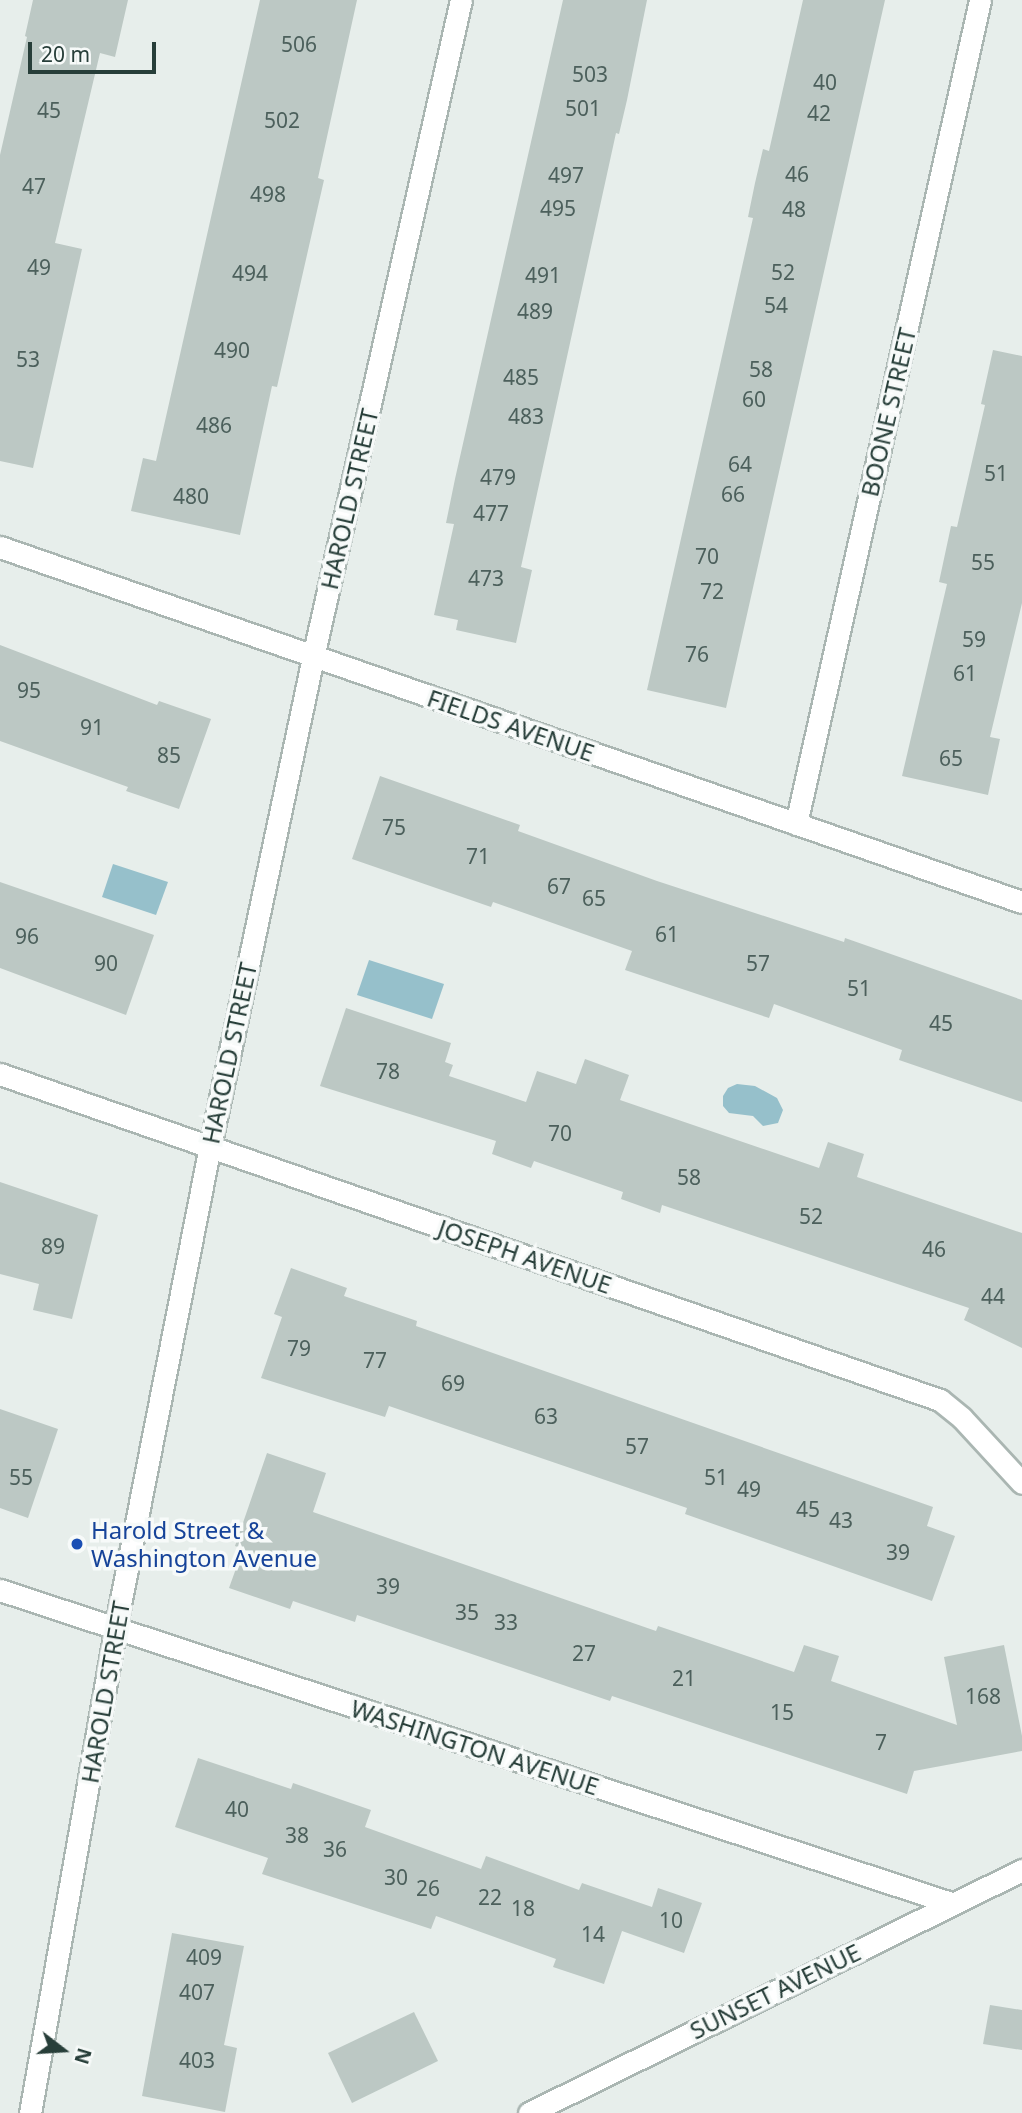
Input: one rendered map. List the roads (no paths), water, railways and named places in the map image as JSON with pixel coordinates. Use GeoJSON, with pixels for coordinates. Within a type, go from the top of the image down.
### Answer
{"type":"FeatureCollection","features":[{"type":"Feature","properties":{"kind":"street","name":"HAROLD STREET"},"geometry":{"type":"LineString","coordinates":[[30,2113],[116,1630],[210,1146],[313,657],[461,0]]}},
{"type":"Feature","properties":{"kind":"street","name":"BOONE STREET"},"geometry":{"type":"LineString","coordinates":[[796,824],[980,0]]}},
{"type":"Feature","properties":{"kind":"street","name":"FIELDS AVENUE"},"geometry":{"type":"LineString","coordinates":[[0,547],[1022,902]]}},
{"type":"Feature","properties":{"kind":"street","name":"JOSEPH AVENUE"},"geometry":{"type":"LineString","coordinates":[[0,1074],[940,1400],[962,1418],[1022,1483]]}},
{"type":"Feature","properties":{"kind":"street","name":"WASHINGTON AVENUE"},"geometry":{"type":"LineString","coordinates":[[0,1590],[951,1903]]}},
{"type":"Feature","properties":{"kind":"street","name":"SUNSET AVENUE"},"geometry":{"type":"LineString","coordinates":[[529,2113],[1022,1870]]}},
{"type":"Feature","properties":{"kind":"water"},"geometry":{"type":"Polygon","coordinates":[[[113,864],[168,882],[156,915],[102,897],[113,864]]]}},
{"type":"Feature","properties":{"kind":"water"},"geometry":{"type":"Polygon","coordinates":[[[369,960],[444,984],[432,1019],[357,995],[369,960]]]}},
{"type":"Feature","properties":{"kind":"water"},"geometry":{"type":"Polygon","coordinates":[[[737,1084],[755,1086],[777,1098],[783,1110],[778,1123],[763,1126],[753,1116],[729,1113],[723,1106],[723,1096],[728,1088],[737,1084]]]}},
{"type":"Feature","properties":{"kind":"place","name":"Harold Street & Washington Avenue"},"geometry":{"type":"Point","coordinates":[77,1544]}}]}
